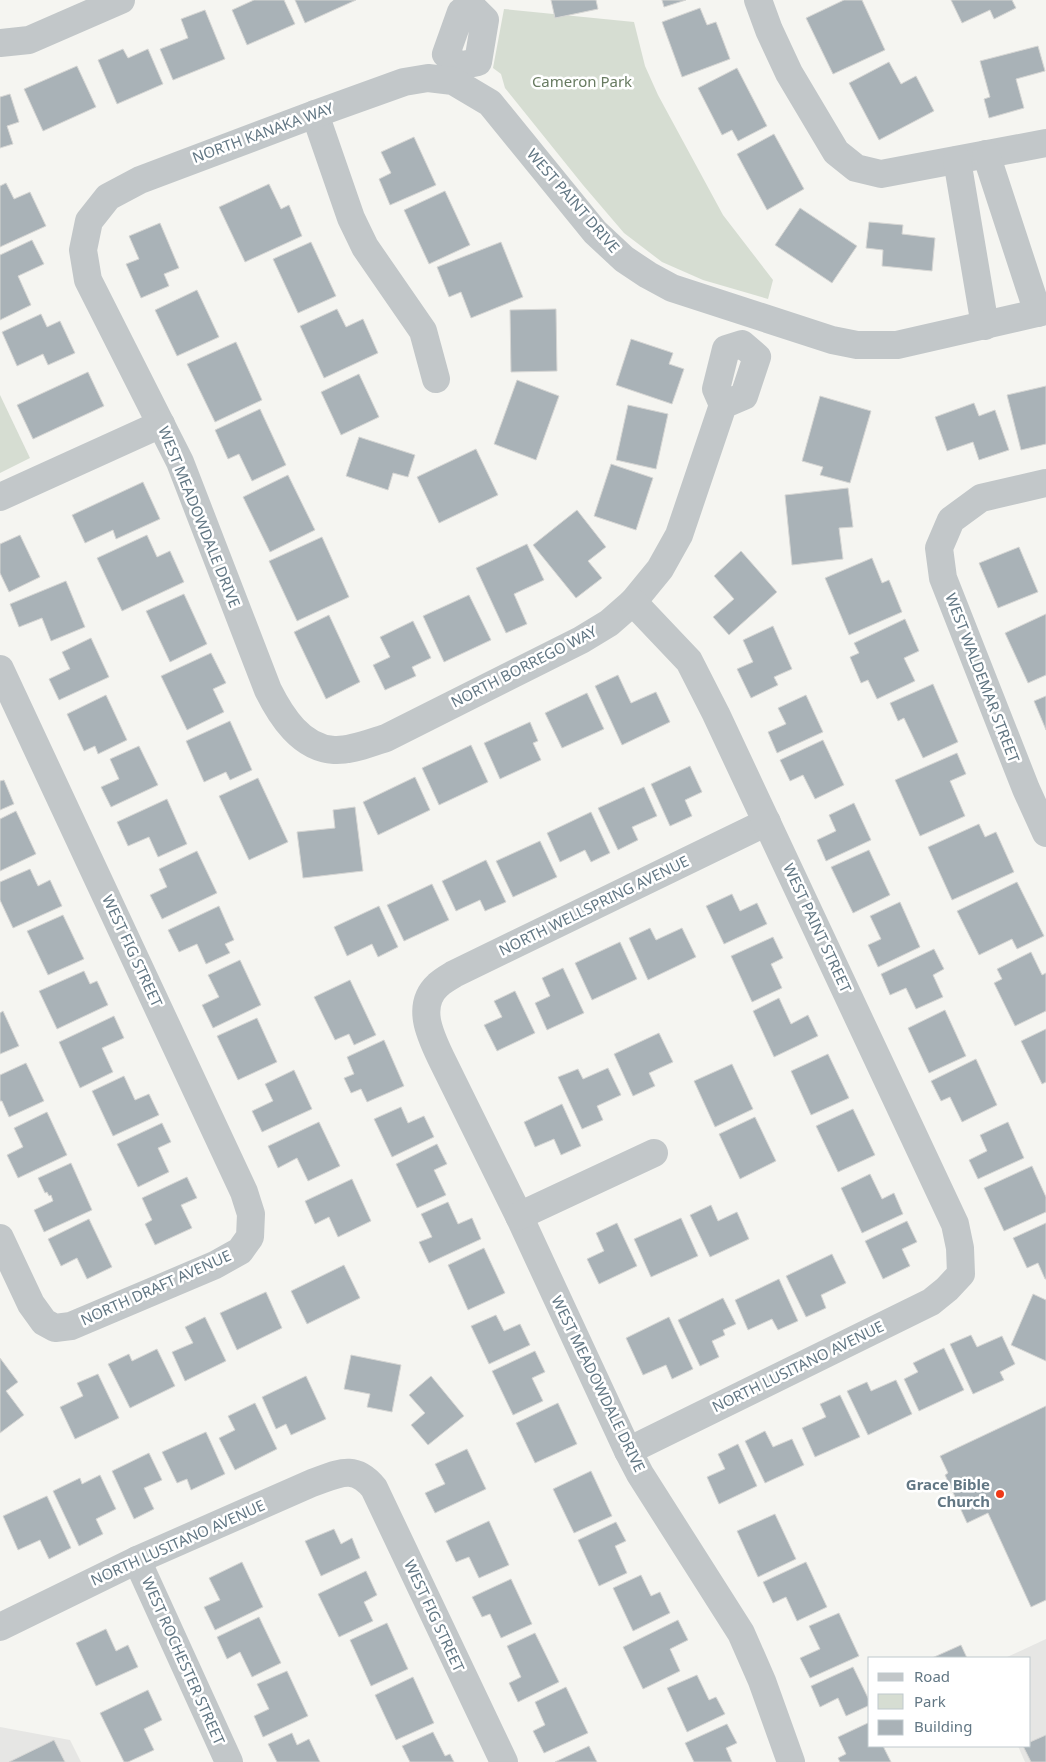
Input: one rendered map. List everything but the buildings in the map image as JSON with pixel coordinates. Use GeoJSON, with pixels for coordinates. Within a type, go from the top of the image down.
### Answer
{"type":"FeatureCollection","features":[{"type":"Feature","properties":{"kind":"street"},"geometry":{"type":"LineString","coordinates":[[0,43],[29,40],[121,0]]}},
{"type":"Feature","properties":{"kind":"street"},"geometry":{"type":"LineString","coordinates":[[758,0],[769,30],[789,72],[836,152],[856,168],[881,174],[1046,143]]}},
{"type":"Feature","properties":{"kind":"street"},"geometry":{"type":"LineString","coordinates":[[455,73],[446,54],[461,12],[475,4]]}},
{"type":"Feature","properties":{"kind":"street","name":"NORTH KANAKA WAY"},"geometry":{"type":"LineString","coordinates":[[89,221],[108,197],[140,180],[404,82],[455,73]]}},
{"type":"Feature","properties":{"kind":"street","name":"WEST PAINT DRIVE"},"geometry":{"type":"LineString","coordinates":[[455,73],[490,103],[596,232],[624,259],[672,288],[832,340],[857,345],[897,345],[1042,312]]}},
{"type":"Feature","properties":{"kind":"street"},"geometry":{"type":"LineString","coordinates":[[314,114],[351,218],[365,248],[423,331],[436,379]]}},
{"type":"Feature","properties":{"kind":"street"},"geometry":{"type":"LineString","coordinates":[[986,154],[1042,312]]}},
{"type":"Feature","properties":{"kind":"street"},"geometry":{"type":"LineString","coordinates":[[956,160],[985,326]]}},
{"type":"Feature","properties":{"kind":"street","name":"WEST MEADOWDALE DRIVE"},"geometry":{"type":"LineString","coordinates":[[89,221],[83,250],[88,280],[180,462],[268,690],[279,711],[297,733],[317,746]]}},
{"type":"Feature","properties":{"kind":"street","name":"NORTH BORREGO WAY"},"geometry":{"type":"LineString","coordinates":[[317,746],[333,750],[352,748],[386,738],[581,640],[609,623],[633,602],[660,569],[679,535],[723,405],[744,396],[757,357],[742,344],[751,314]]}},
{"type":"Feature","properties":{"kind":"street"},"geometry":{"type":"LineString","coordinates":[[0,497],[161,424]]}},
{"type":"Feature","properties":{"kind":"street","name":"WEST WALDEMAR STREET"},"geometry":{"type":"LineString","coordinates":[[1046,483],[980,498],[951,520],[939,548],[943,578],[1026,789],[1046,833]]}},
{"type":"Feature","properties":{"kind":"street","name":"WEST PAINT STREET"},"geometry":{"type":"LineString","coordinates":[[633,602],[690,660],[956,1224],[960,1248],[961,1274]]}},
{"type":"Feature","properties":{"kind":"street","name":"WEST FIG STREET"},"geometry":{"type":"LineString","coordinates":[[0,669],[244,1192],[251,1214],[250,1237]]}},
{"type":"Feature","properties":{"kind":"street","name":"NORTH WELLSPRING AVENUE"},"geometry":{"type":"LineString","coordinates":[[428,998],[438,985],[454,974],[767,822]]}},
{"type":"Feature","properties":{"kind":"street","name":"WEST MEADOWDALE DRIVE"},"geometry":{"type":"LineString","coordinates":[[428,998],[425,1013],[431,1036],[628,1451],[640,1474],[741,1633],[762,1681],[791,1762]]}},
{"type":"Feature","properties":{"kind":"street"},"geometry":{"type":"LineString","coordinates":[[518,1216],[654,1153]]}},
{"type":"Feature","properties":{"kind":"street","name":"NORTH DRAFT AVENUE"},"geometry":{"type":"LineString","coordinates":[[0,1238],[31,1304],[44,1322],[55,1328],[70,1326],[214,1265],[240,1251],[250,1237]]}},
{"type":"Feature","properties":{"kind":"street","name":"NORTH LUSITANO AVENUE"},"geometry":{"type":"LineString","coordinates":[[628,1451],[930,1302],[947,1289],[961,1274]]}},
{"type":"Feature","properties":{"kind":"street","name":"NORTH LUSITANO AVENUE"},"geometry":{"type":"LineString","coordinates":[[0,1628],[137,1560],[312,1483],[347,1472],[360,1474]]}},
{"type":"Feature","properties":{"kind":"street","name":"WEST FIG STREET"},"geometry":{"type":"LineString","coordinates":[[360,1474],[374,1488],[504,1762]]}},
{"type":"Feature","properties":{"kind":"street","name":"WEST ROCHESTER STREET"},"geometry":{"type":"LineString","coordinates":[[137,1560],[229,1762]]}},
{"type":"Feature","properties":{"kind":"shaded area"},"geometry":{"type":"Polygon","coordinates":[[[1046,1639],[1046,1762],[1025,1762],[1018,1747],[1031,1747],[1031,1657],[1007,1657],[1046,1639]]]}},
{"type":"Feature","properties":{"kind":"shaded area"},"geometry":{"type":"Polygon","coordinates":[[[0,1727],[70,1740],[81,1762],[0,1762],[0,1727]]]}},
{"type":"Feature","properties":{"kind":"green space","name":"Cameron Park"},"geometry":{"type":"Polygon","coordinates":[[[504,9],[634,22],[645,66],[658,95],[723,215],[773,280],[768,299],[703,280],[662,262],[624,233],[505,88],[501,74],[493,68],[504,9]]]}},
{"type":"Feature","properties":{"kind":"green space"},"geometry":{"type":"Polygon","coordinates":[[[0,395],[30,458],[0,473],[0,395]]]}},
{"type":"Feature","properties":{"kind":"place","name":"Grace Bible Church"},"geometry":{"type":"Point","coordinates":[1000,1494]}}]}
